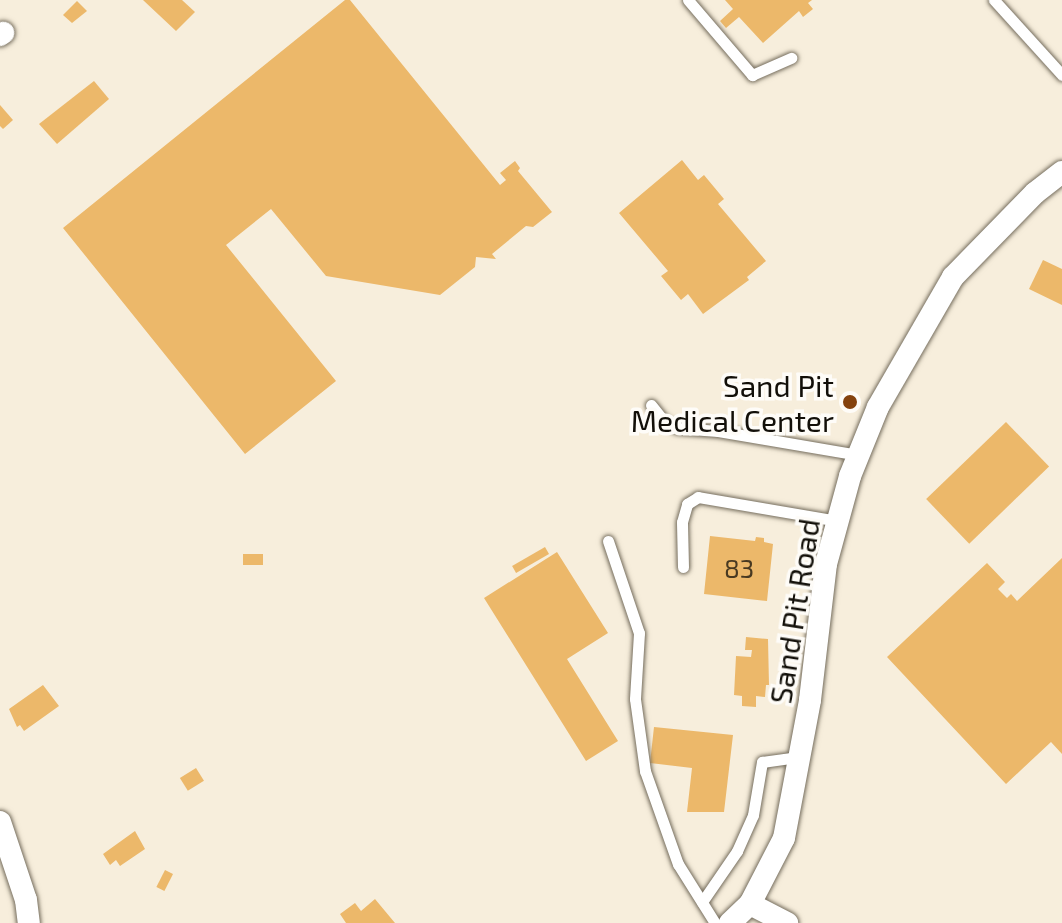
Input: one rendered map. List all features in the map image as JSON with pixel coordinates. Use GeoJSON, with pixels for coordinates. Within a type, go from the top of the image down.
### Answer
{"type":"FeatureCollection","features":[{"type":"Feature","properties":{"kind":"street","name":"Sand Pit Road"},"geometry":{"type":"LineString","coordinates":[[730,923],[750,904],[784,838],[810,700],[826,564],[858,455],[878,407],[953,277],[1035,193],[1062,172]]}},
{"type":"Feature","properties":{"kind":"street"},"geometry":{"type":"LineString","coordinates":[[0,822],[5,850],[26,900],[29,923]]}},
{"type":"Feature","properties":{"kind":"street"},"geometry":{"type":"LineString","coordinates":[[750,904],[787,923]]}},
{"type":"Feature","properties":{"kind":"lane"},"geometry":{"type":"LineString","coordinates":[[688,0],[752,75],[791,58]]}},
{"type":"Feature","properties":{"kind":"lane"},"geometry":{"type":"LineString","coordinates":[[994,0],[1062,75]]}},
{"type":"Feature","properties":{"kind":"lane"},"geometry":{"type":"LineString","coordinates":[[651,405],[665,422],[678,428],[718,431],[858,455]]}},
{"type":"Feature","properties":{"kind":"lane"},"geometry":{"type":"LineString","coordinates":[[683,567],[682,522],[687,504],[698,497],[838,521]]}},
{"type":"Feature","properties":{"kind":"lane"},"geometry":{"type":"LineString","coordinates":[[608,541],[639,633],[635,699],[645,771],[678,864],[715,923]]}},
{"type":"Feature","properties":{"kind":"lane"},"geometry":{"type":"LineString","coordinates":[[702,902],[737,851],[753,815],[762,762],[799,757]]}},
{"type":"Feature","properties":{"kind":"building"},"geometry":{"type":"Polygon","coordinates":[[[143,0],[182,0],[195,12],[176,31],[143,0]]]}},
{"type":"Feature","properties":{"kind":"building"},"geometry":{"type":"Polygon","coordinates":[[[345,0],[350,0],[500,185],[506,180],[500,173],[515,161],[520,168],[518,171],[552,212],[533,227],[526,226],[492,254],[496,259],[476,257],[475,267],[440,295],[326,276],[271,209],[226,245],[336,381],[245,454],[63,228],[345,0]]]}},
{"type":"Feature","properties":{"kind":"building"},"geometry":{"type":"Polygon","coordinates":[[[725,0],[812,0],[808,3],[813,9],[803,17],[799,11],[763,43],[739,17],[726,28],[720,21],[733,9],[725,0]]]}},
{"type":"Feature","properties":{"kind":"building"},"geometry":{"type":"Polygon","coordinates":[[[77,1],[87,11],[72,23],[63,15],[77,1]]]}},
{"type":"Feature","properties":{"kind":"building"},"geometry":{"type":"Polygon","coordinates":[[[94,81],[109,99],[57,144],[39,124],[94,81]]]}},
{"type":"Feature","properties":{"kind":"building"},"geometry":{"type":"Polygon","coordinates":[[[0,105],[13,120],[3,129],[0,126],[0,105]]]}},
{"type":"Feature","properties":{"kind":"building"},"geometry":{"type":"Polygon","coordinates":[[[682,160],[698,180],[704,175],[724,199],[718,204],[766,261],[747,277],[749,280],[703,314],[688,294],[681,300],[661,276],[668,271],[619,213],[682,160]]]}},
{"type":"Feature","properties":{"kind":"building"},"geometry":{"type":"Polygon","coordinates":[[[1043,260],[1062,269],[1062,305],[1029,289],[1043,260]]]}},
{"type":"Feature","properties":{"kind":"building"},"geometry":{"type":"Polygon","coordinates":[[[1006,422],[1049,467],[969,544],[926,499],[1006,422]]]}},
{"type":"Feature","properties":{"kind":"building"},"geometry":{"type":"Polygon","coordinates":[[[710,536],[755,541],[756,537],[764,538],[764,542],[773,544],[767,601],[704,594],[710,536]]]}},
{"type":"Feature","properties":{"kind":"building"},"geometry":{"type":"Polygon","coordinates":[[[545,547],[549,554],[516,573],[512,566],[545,547]]]}},
{"type":"Feature","properties":{"kind":"building"},"geometry":{"type":"Polygon","coordinates":[[[557,552],[608,633],[567,659],[618,741],[586,761],[484,598],[557,552]]]}},
{"type":"Feature","properties":{"kind":"building"},"geometry":{"type":"Polygon","coordinates":[[[243,554],[263,554],[263,565],[243,565],[243,554]]]}},
{"type":"Feature","properties":{"kind":"building"},"geometry":{"type":"Polygon","coordinates":[[[1062,558],[1062,754],[1051,742],[1006,784],[887,657],[987,563],[1005,582],[998,589],[1007,598],[1011,594],[1017,601],[1062,558]]]}},
{"type":"Feature","properties":{"kind":"building"},"geometry":{"type":"Polygon","coordinates":[[[746,637],[768,639],[769,685],[766,685],[765,697],[756,696],[756,707],[742,706],[742,696],[734,695],[736,656],[751,657],[752,650],[745,650],[746,637]]]}},
{"type":"Feature","properties":{"kind":"building"},"geometry":{"type":"Polygon","coordinates":[[[43,685],[59,706],[24,731],[20,725],[17,727],[9,709],[43,685]]]}},
{"type":"Feature","properties":{"kind":"building"},"geometry":{"type":"Polygon","coordinates":[[[654,727],[733,735],[724,812],[687,812],[692,768],[650,763],[654,727]]]}},
{"type":"Feature","properties":{"kind":"building"},"geometry":{"type":"Polygon","coordinates":[[[196,768],[204,781],[188,791],[180,778],[196,768]]]}},
{"type":"Feature","properties":{"kind":"building"},"geometry":{"type":"Polygon","coordinates":[[[135,831],[145,849],[120,866],[116,860],[110,865],[103,854],[135,831]]]}},
{"type":"Feature","properties":{"kind":"building"},"geometry":{"type":"Polygon","coordinates":[[[165,870],[173,874],[164,891],[156,887],[165,870]]]}},
{"type":"Feature","properties":{"kind":"building"},"geometry":{"type":"Polygon","coordinates":[[[375,899],[395,923],[346,923],[340,914],[355,903],[361,911],[375,899]]]}},
{"type":"Feature","properties":{"kind":"place","name":"Sand Pit Medical Center"},"geometry":{"type":"Point","coordinates":[850,402]}}]}
